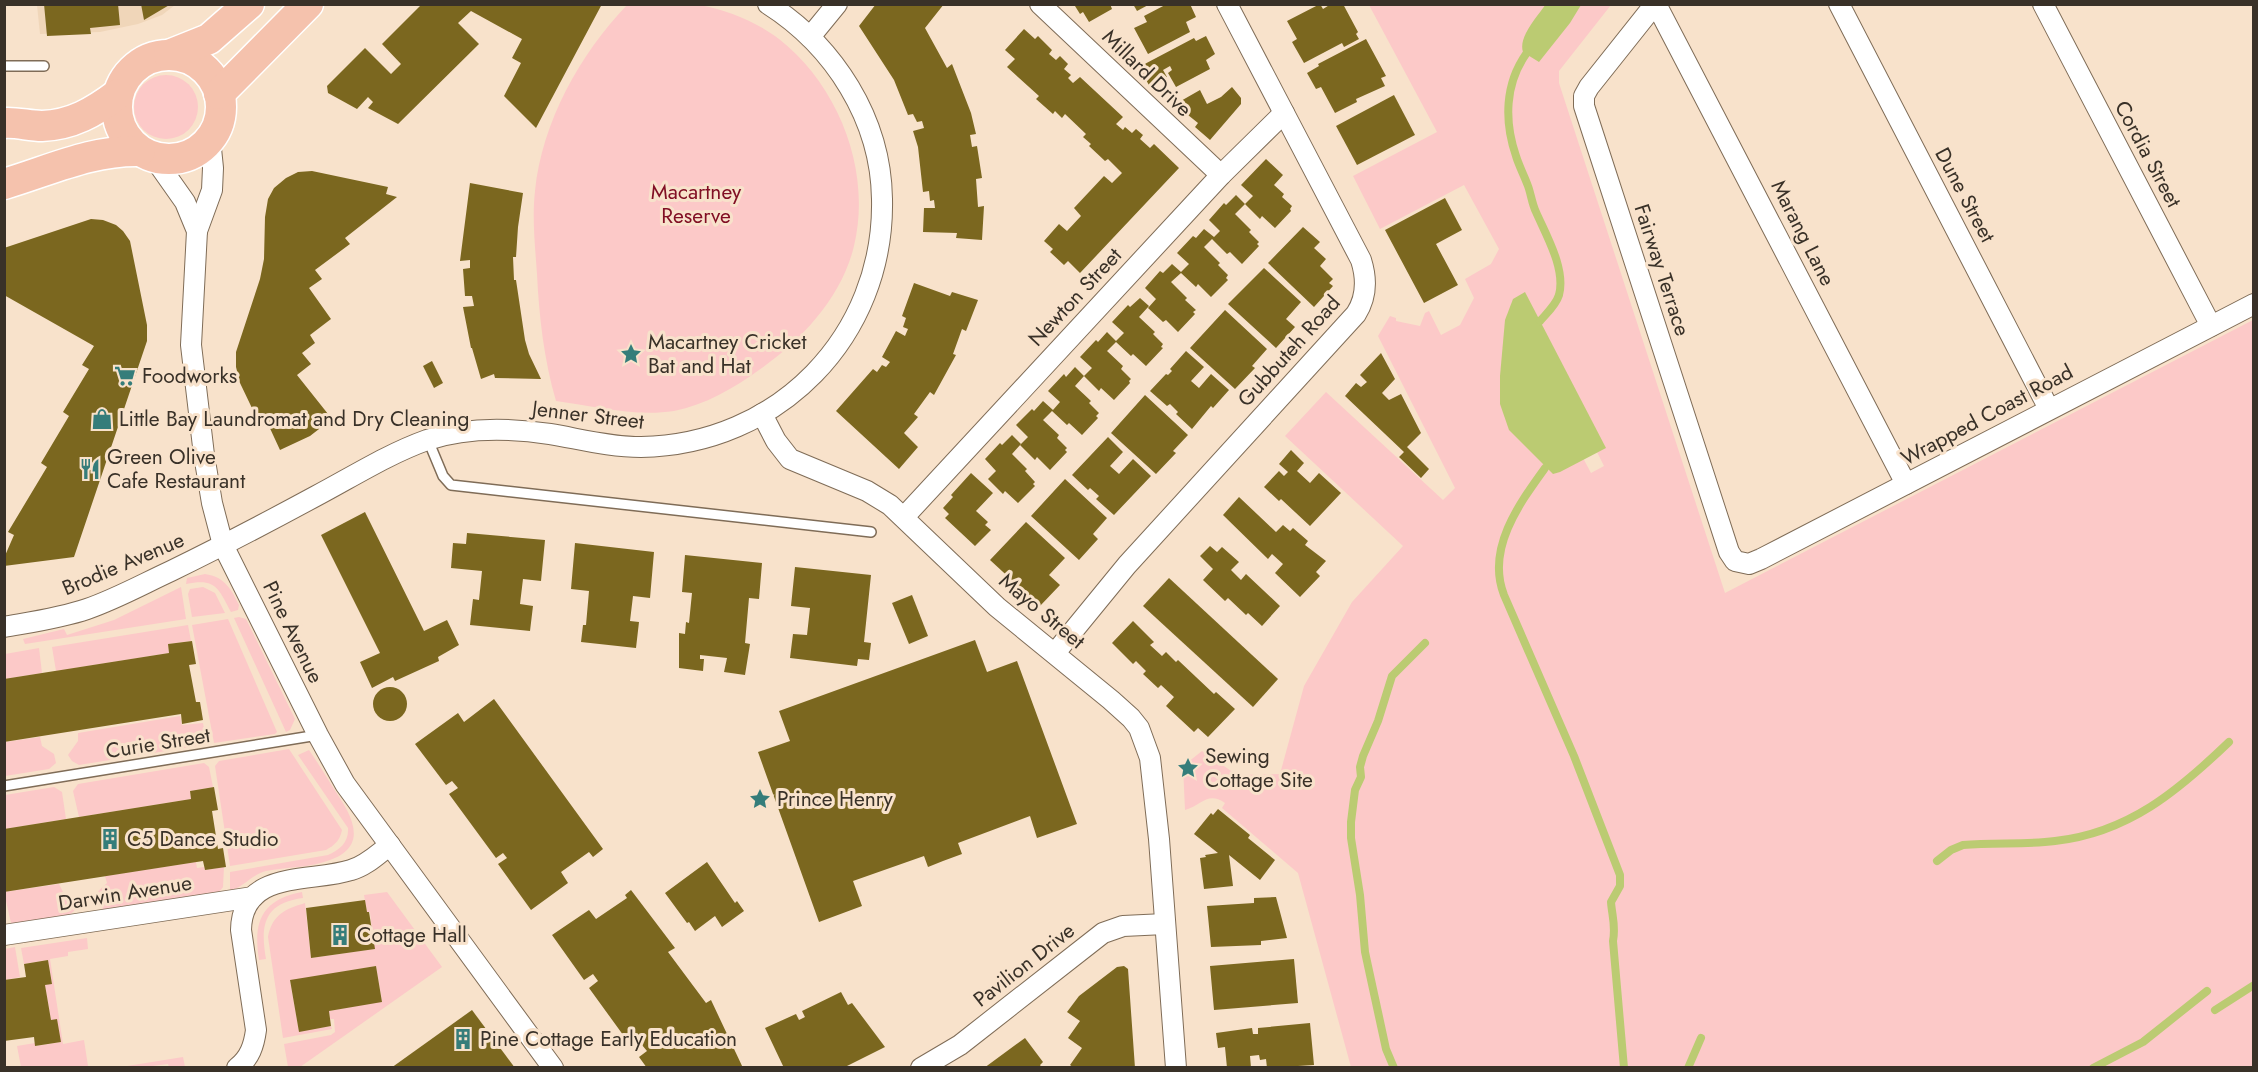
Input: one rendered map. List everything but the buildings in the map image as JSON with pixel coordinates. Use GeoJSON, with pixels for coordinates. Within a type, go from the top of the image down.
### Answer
{"type":"FeatureCollection","features":[{"type":"Feature","properties":{"kind":"main road"},"geometry":{"type":"LineString","coordinates":[[147,154],[128,140],[120,126],[116,110],[118,94],[126,77],[139,64],[153,57],[170,55],[208,39],[249,4]]}},
{"type":"Feature","properties":{"kind":"main road"},"geometry":{"type":"LineString","coordinates":[[219,94],[309,4]]}},
{"type":"Feature","properties":{"kind":"main road"},"geometry":{"type":"LineString","coordinates":[[4,184],[94,154],[116,151],[147,154],[170,160],[185,157],[199,150],[210,139],[220,117],[219,94],[212,79],[201,66],[186,58],[170,55]]}},
{"type":"Feature","properties":{"kind":"main road"},"geometry":{"type":"LineString","coordinates":[[4,123],[40,126],[71,122],[97,110],[118,94]]}},
{"type":"Feature","properties":{"kind":"street","name":"Jenner Street"},"geometry":{"type":"LineString","coordinates":[[223,545],[386,458],[428,440],[474,431],[511,430],[544,433],[610,445],[651,446],[689,440],[719,433],[762,414],[788,397],[810,378],[838,346],[849,329],[869,285],[881,231],[880,173],[867,124],[847,82],[810,37],[768,4]]}},
{"type":"Feature","properties":{"kind":"street"},"geometry":{"type":"LineString","coordinates":[[810,37],[837,4]]}},
{"type":"Feature","properties":{"kind":"street","name":"Millard Drive"},"geometry":{"type":"LineString","coordinates":[[1040,4],[1221,175]]}},
{"type":"Feature","properties":{"kind":"street","name":"Gubbuteh Road"},"geometry":{"type":"LineString","coordinates":[[1054,653],[1127,565],[1360,308],[1364,299],[1365,280],[1360,260],[1227,4]]}},
{"type":"Feature","properties":{"kind":"street","name":"Marang Lane"},"geometry":{"type":"LineString","coordinates":[[1655,4],[1906,484]]}},
{"type":"Feature","properties":{"kind":"street","name":"Fairway Terrace"},"geometry":{"type":"LineString","coordinates":[[1655,4],[1589,87],[1584,96],[1584,106],[1729,552],[1734,561],[1741,563]]}},
{"type":"Feature","properties":{"kind":"street","name":"Dune Street"},"geometry":{"type":"LineString","coordinates":[[1839,4],[2049,409]]}},
{"type":"Feature","properties":{"kind":"street","name":"Cordia Street"},"geometry":{"type":"LineString","coordinates":[[2043,4],[2211,326]]}},
{"type":"Feature","properties":{"kind":"street","name":"Newton Street"},"geometry":{"type":"LineString","coordinates":[[904,517],[1221,175],[1284,113]]}},
{"type":"Feature","properties":{"kind":"street"},"geometry":{"type":"LineString","coordinates":[[196,231],[209,199],[212,184],[210,139]]}},
{"type":"Feature","properties":{"kind":"street","name":"Pine Avenue"},"geometry":{"type":"LineString","coordinates":[[147,154],[185,202],[196,231],[191,345],[204,455],[212,503],[223,545],[345,784],[553,1068]]}},
{"type":"Feature","properties":{"kind":"street","name":"Wrapped Coast Road"},"geometry":{"type":"LineString","coordinates":[[1741,563],[1749,564],[1761,559],[2253,304]]}},
{"type":"Feature","properties":{"kind":"street","name":"Mayo Street"},"geometry":{"type":"LineString","coordinates":[[762,414],[776,441],[790,459],[867,491],[904,517],[990,601],[1131,718],[1144,738],[1150,758],[1176,1068]]}},
{"type":"Feature","properties":{"kind":"street","name":"Brodie Avenue"},"geometry":{"type":"LineString","coordinates":[[4,627],[51,619],[88,609],[223,545]]}},
{"type":"Feature","properties":{"kind":"street","name":"Darwin Avenue"},"geometry":{"type":"LineString","coordinates":[[4,935],[253,897],[273,884],[354,870],[390,845]]}},
{"type":"Feature","properties":{"kind":"street"},"geometry":{"type":"LineString","coordinates":[[244,1066],[255,1043],[256,1030],[241,930],[242,916],[253,897]]}},
{"type":"Feature","properties":{"kind":"street","name":"Pavilion Drive"},"geometry":{"type":"LineString","coordinates":[[921,1068],[960,1046],[1103,933],[1122,926],[1164,924]]}},
{"type":"Feature","properties":{"kind":"lane"},"geometry":{"type":"LineString","coordinates":[[4,66],[45,66]]}},
{"type":"Feature","properties":{"kind":"lane"},"geometry":{"type":"LineString","coordinates":[[428,440],[443,476],[451,485],[871,532]]}},
{"type":"Feature","properties":{"kind":"lane","name":"Curie Street"},"geometry":{"type":"LineString","coordinates":[[4,786],[318,735]]}},
{"type":"Feature","properties":{"kind":"shaded area"},"geometry":{"type":"Polygon","coordinates":[[[1546,4],[1581,5],[1570,23],[1539,62],[1523,52],[1522,46],[1529,27],[1546,4]]]}},
{"type":"Feature","properties":{"kind":"shaded area"},"geometry":{"type":"Polygon","coordinates":[[[37,5],[175,5],[162,15],[138,24],[100,32],[40,34],[37,5]]]}},
{"type":"Feature","properties":{"kind":"shaded area"},"geometry":{"type":"Polygon","coordinates":[[[1525,292],[1606,448],[1553,474],[1509,430],[1500,404],[1505,320],[1513,299],[1525,292]]]}},
{"type":"Feature","properties":{"kind":"green space","name":"Macartney Reserve"},"geometry":{"type":"Polygon","coordinates":[[[682,3],[710,7],[751,22],[779,39],[800,58],[819,81],[834,105],[846,132],[854,160],[858,189],[858,218],[854,246],[840,283],[818,316],[790,346],[749,377],[697,405],[674,411],[630,412],[556,401],[545,354],[539,306],[534,201],[539,165],[546,140],[566,90],[579,67],[610,24],[627,5],[682,3]]]}},
{"type":"Feature","properties":{"kind":"green space"},"geometry":{"type":"Polygon","coordinates":[[[1369,5],[1611,5],[1559,71],[1559,83],[1725,593],[2253,320],[2253,1067],[1351,1067],[1298,873],[1222,808],[1225,803],[1214,798],[1185,810],[1183,766],[1202,751],[1237,775],[1280,774],[1304,686],[1352,602],[1403,546],[1285,436],[1326,392],[1443,500],[1455,488],[1378,336],[1390,316],[1396,318],[1396,321],[1420,326],[1425,313],[1429,311],[1441,335],[1460,325],[1474,298],[1465,279],[1491,264],[1499,249],[1464,185],[1380,229],[1353,176],[1437,132],[1369,5]],[[1597,452],[1583,458],[1591,473],[1604,466],[1597,452]]]}},
{"type":"Feature","properties":{"kind":"green space"},"geometry":{"type":"Polygon","coordinates":[[[166,75],[178,77],[189,84],[196,95],[198,107],[196,119],[189,130],[178,137],[166,139],[154,137],[143,130],[136,119],[134,107],[136,95],[143,84],[154,77],[166,75]]]}},
{"type":"Feature","properties":{"kind":"green space"},"geometry":{"type":"Polygon","coordinates":[[[205,574],[218,578],[226,585],[239,605],[238,610],[231,612],[219,591],[210,584],[196,582],[186,584],[187,578],[205,574]]]}},
{"type":"Feature","properties":{"kind":"green space"},"geometry":{"type":"Polygon","coordinates":[[[181,587],[186,619],[25,644],[23,639],[64,629],[67,635],[114,620],[181,587]]]}},
{"type":"Feature","properties":{"kind":"green space"},"geometry":{"type":"Polygon","coordinates":[[[203,587],[215,593],[225,613],[192,617],[188,594],[190,589],[203,587]]]}},
{"type":"Feature","properties":{"kind":"green space"},"geometry":{"type":"Polygon","coordinates":[[[234,618],[246,619],[295,719],[290,730],[286,732],[234,618]]]}},
{"type":"Feature","properties":{"kind":"green space"},"geometry":{"type":"Polygon","coordinates":[[[228,619],[277,732],[214,743],[192,625],[228,619]]]}},
{"type":"Feature","properties":{"kind":"green space"},"geometry":{"type":"Polygon","coordinates":[[[188,625],[191,641],[168,644],[169,653],[56,671],[52,647],[188,625]]]}},
{"type":"Feature","properties":{"kind":"green space"},"geometry":{"type":"Polygon","coordinates":[[[39,648],[42,673],[5,679],[5,654],[39,648]]]}},
{"type":"Feature","properties":{"kind":"green space"},"geometry":{"type":"Polygon","coordinates":[[[180,716],[182,725],[203,723],[206,740],[203,745],[79,765],[68,755],[78,741],[78,733],[180,716]]]}},
{"type":"Feature","properties":{"kind":"green space"},"geometry":{"type":"Polygon","coordinates":[[[40,737],[42,746],[54,754],[56,763],[49,769],[5,776],[5,742],[40,737]]]}},
{"type":"Feature","properties":{"kind":"green space"},"geometry":{"type":"Polygon","coordinates":[[[289,749],[342,830],[340,837],[326,850],[230,866],[215,766],[219,761],[289,749]]]}},
{"type":"Feature","properties":{"kind":"green space"},"geometry":{"type":"Polygon","coordinates":[[[309,750],[351,818],[354,837],[350,846],[343,854],[322,863],[266,871],[230,890],[230,872],[328,855],[340,848],[345,841],[348,828],[298,755],[309,750]]]}},
{"type":"Feature","properties":{"kind":"green space"},"geometry":{"type":"Polygon","coordinates":[[[204,763],[209,767],[213,787],[190,791],[191,799],[79,817],[73,791],[78,784],[204,763]]]}},
{"type":"Feature","properties":{"kind":"green space"},"geometry":{"type":"Polygon","coordinates":[[[54,787],[62,792],[66,819],[5,829],[5,795],[54,787]]]}},
{"type":"Feature","properties":{"kind":"green space"},"geometry":{"type":"Polygon","coordinates":[[[196,862],[197,868],[204,867],[205,870],[224,867],[223,887],[219,892],[105,911],[96,904],[94,899],[93,896],[107,883],[105,876],[196,862]]]}},
{"type":"Feature","properties":{"kind":"green space"},"geometry":{"type":"Polygon","coordinates":[[[59,884],[63,892],[76,899],[78,904],[74,911],[69,915],[15,925],[11,923],[4,892],[59,884]]]}},
{"type":"Feature","properties":{"kind":"green space"},"geometry":{"type":"Polygon","coordinates":[[[302,892],[303,898],[280,905],[268,918],[264,936],[266,959],[259,960],[257,934],[263,915],[277,901],[302,892]]]}},
{"type":"Feature","properties":{"kind":"green space"},"geometry":{"type":"Polygon","coordinates":[[[387,892],[442,967],[300,1067],[288,1067],[284,1044],[331,1035],[335,1032],[334,1019],[330,1019],[329,1011],[382,1001],[376,966],[290,981],[299,1031],[331,1026],[332,1029],[283,1038],[268,937],[273,923],[280,914],[305,903],[311,958],[374,949],[370,912],[367,912],[364,895],[387,892]]]}},
{"type":"Feature","properties":{"kind":"green space"},"geometry":{"type":"Polygon","coordinates":[[[87,938],[88,949],[68,952],[68,956],[50,959],[63,1044],[84,1040],[88,1066],[21,1067],[17,1046],[61,1042],[51,1020],[45,985],[52,983],[48,960],[24,964],[21,948],[87,938]]]}},
{"type":"Feature","properties":{"kind":"green space"},"geometry":{"type":"Polygon","coordinates":[[[15,947],[20,977],[5,980],[5,949],[15,947]]]}},
{"type":"Feature","properties":{"kind":"green space"},"geometry":{"type":"Polygon","coordinates":[[[183,1057],[185,1067],[169,1067],[168,1064],[121,1067],[183,1057]]]}},
{"type":"Feature","properties":{"kind":"waterway"},"geometry":{"type":"LineString","coordinates":[[1526,54],[1510,90],[1508,116],[1512,143],[1535,209],[1554,252],[1560,274],[1559,295],[1551,309],[1540,321]]}},
{"type":"Feature","properties":{"kind":"waterway"},"geometry":{"type":"LineString","coordinates":[[1545,468],[1525,497],[1508,528],[1499,561],[1500,578],[1504,595],[1574,756],[1620,875],[1620,886],[1611,902],[1624,1068]]}},
{"type":"Feature","properties":{"kind":"waterway"},"geometry":{"type":"LineString","coordinates":[[1394,1068],[1386,1049],[1365,952],[1351,822],[1363,756],[1378,721],[1392,676],[1425,643]]}},
{"type":"Feature","properties":{"kind":"waterway"},"geometry":{"type":"LineString","coordinates":[[1937,861],[1951,850],[1963,845],[2055,841],[2106,829],[2129,819],[2171,793],[2229,742]]}},
{"type":"Feature","properties":{"kind":"waterway"},"geometry":{"type":"LineString","coordinates":[[2215,1010],[2254,985]]}},
{"type":"Feature","properties":{"kind":"waterway"},"geometry":{"type":"LineString","coordinates":[[2093,1068],[2143,1042],[2207,991]]}},
{"type":"Feature","properties":{"kind":"waterway"},"geometry":{"type":"LineString","coordinates":[[1688,1068],[1701,1038]]}},
{"type":"Feature","properties":{"kind":"place","name":"Macartney Cricket Bat and Hat"},"geometry":{"type":"Point","coordinates":[631,354]}},
{"type":"Feature","properties":{"kind":"place","name":"Foodworks"},"geometry":{"type":"Point","coordinates":[125,376]}},
{"type":"Feature","properties":{"kind":"place","name":"Little Bay Laundromat and Dry Cleaning"},"geometry":{"type":"Point","coordinates":[102,419]}},
{"type":"Feature","properties":{"kind":"place","name":"Green Olive Cafe Restaurant"},"geometry":{"type":"Point","coordinates":[90,469]}},
{"type":"Feature","properties":{"kind":"place","name":"Sewing Cottage Site"},"geometry":{"type":"Point","coordinates":[1188,768]}},
{"type":"Feature","properties":{"kind":"place","name":"Prince Henry"},"geometry":{"type":"Point","coordinates":[760,799]}},
{"type":"Feature","properties":{"kind":"place","name":"C5 Dance Studio"},"geometry":{"type":"Point","coordinates":[110,839]}},
{"type":"Feature","properties":{"kind":"place","name":"Cottage Hall"},"geometry":{"type":"Point","coordinates":[340,935]}},
{"type":"Feature","properties":{"kind":"place","name":"Pine Cottage Early Education"},"geometry":{"type":"Point","coordinates":[463,1039]}}]}
